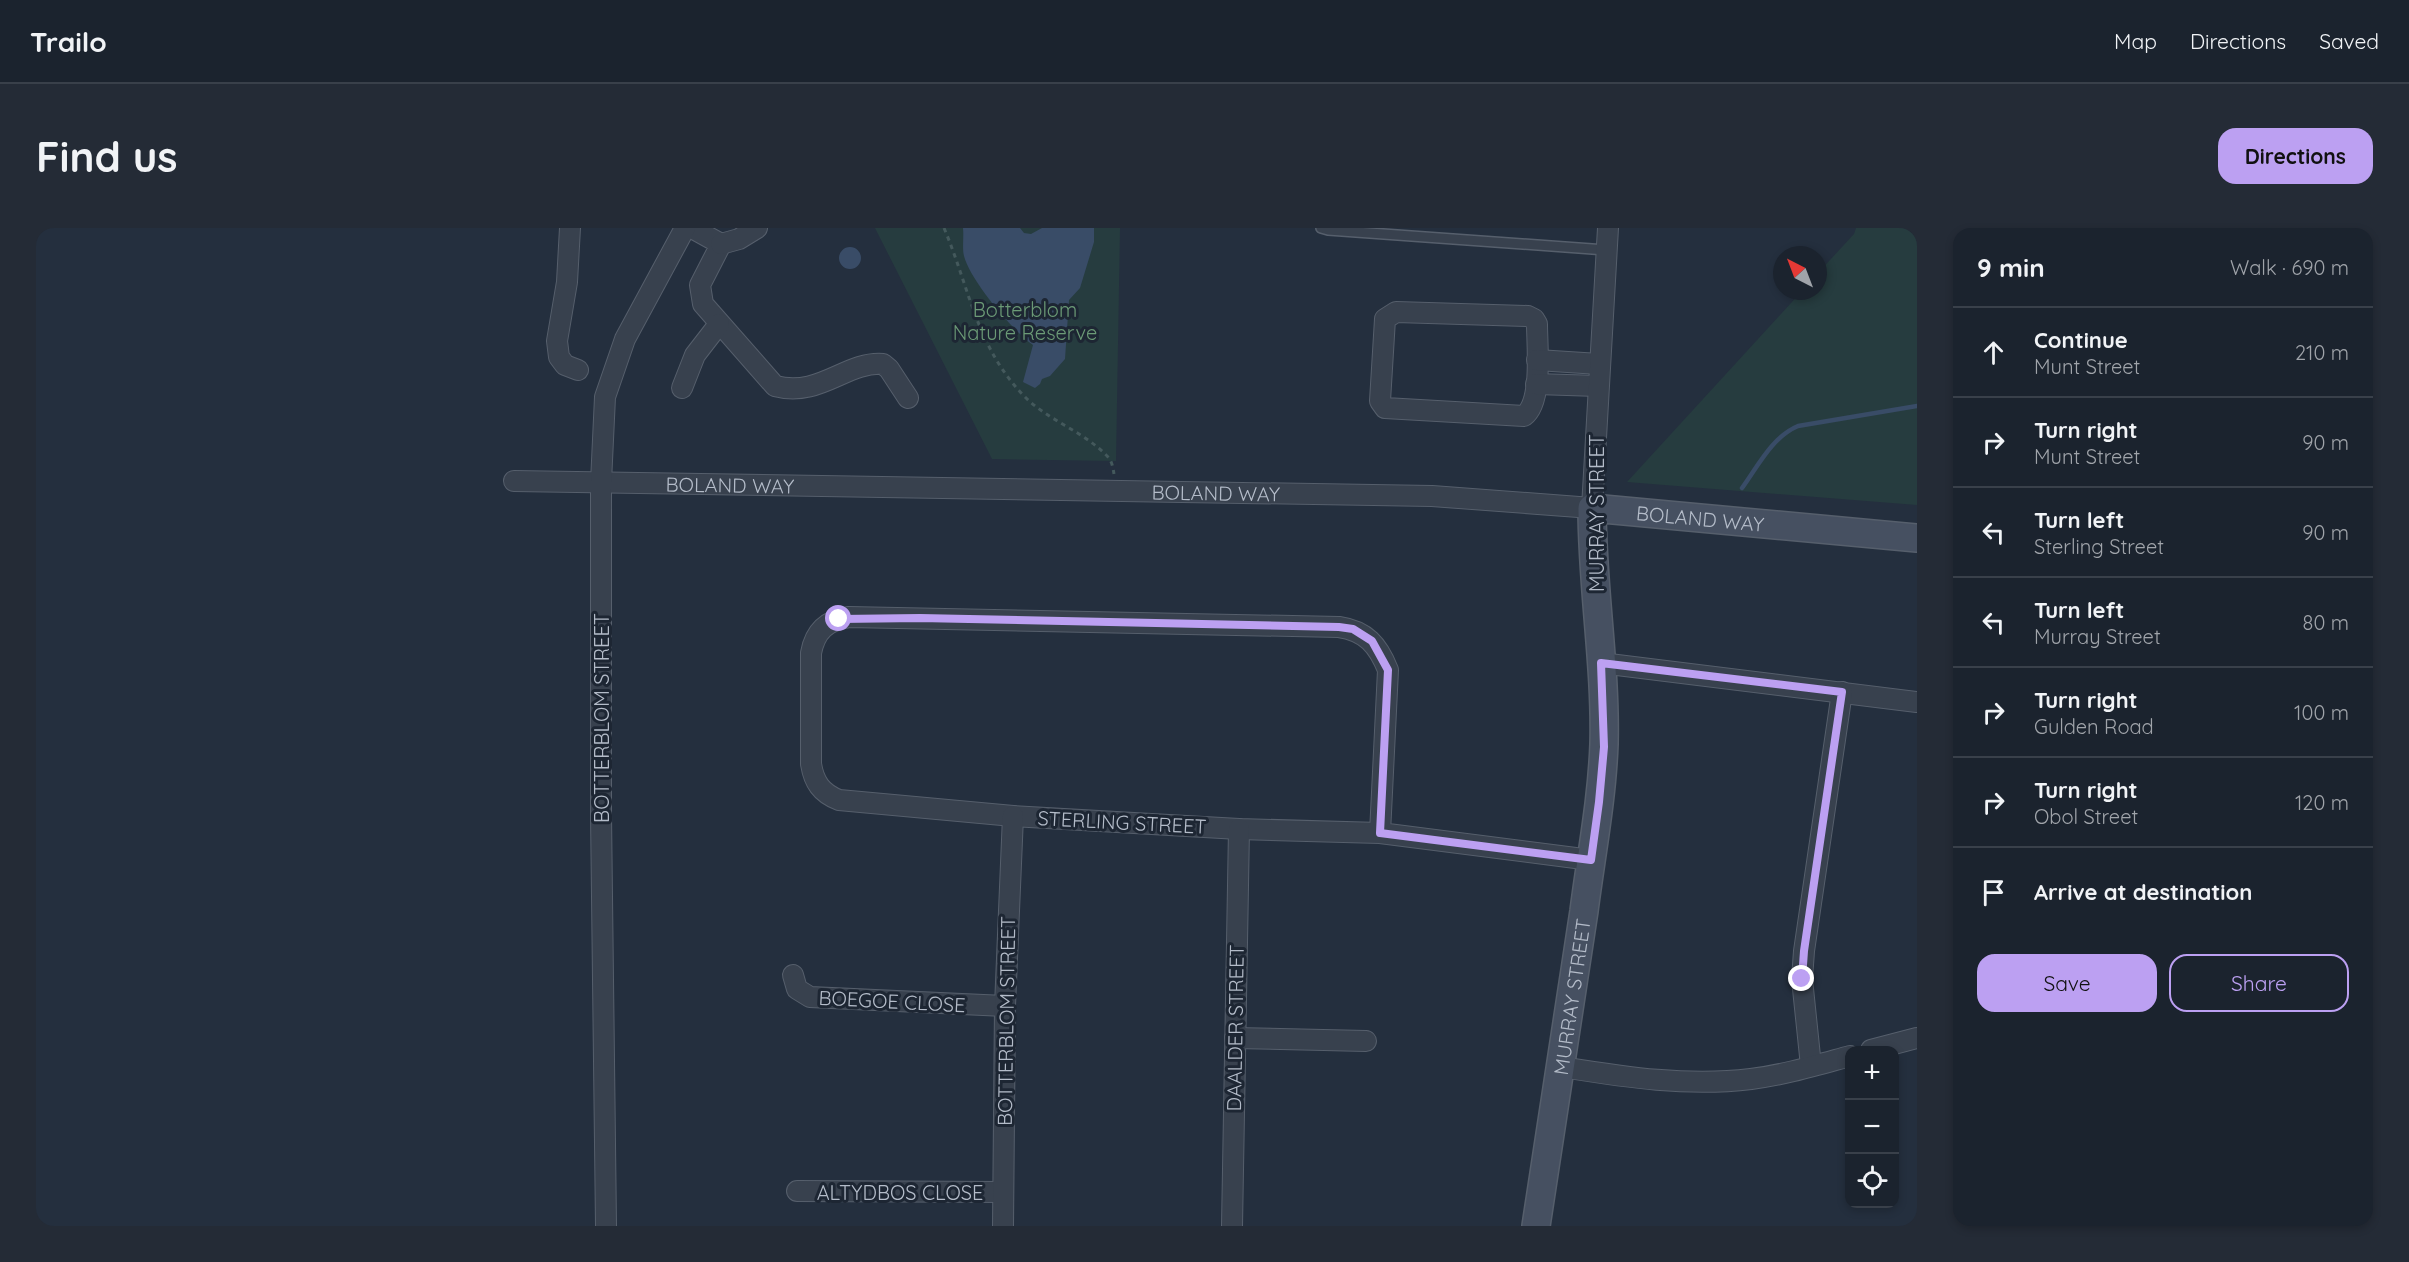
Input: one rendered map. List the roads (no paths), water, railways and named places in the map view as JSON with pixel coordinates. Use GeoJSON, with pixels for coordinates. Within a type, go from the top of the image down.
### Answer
{"type":"FeatureCollection","features":[{"type":"Feature","properties":{"kind":"street"},"geometry":{"type":"LineString","coordinates":[[570,228],[567,282],[557,341],[559,357],[565,365],[578,370]]}},
{"type":"Feature","properties":{"kind":"street","name":"BOTTERBLOM STREET"},"geometry":{"type":"LineString","coordinates":[[606,1226],[601,814],[601,482],[605,397],[625,339],[685,228]]}},
{"type":"Feature","properties":{"kind":"street"},"geometry":{"type":"LineString","coordinates":[[692,228],[721,244],[738,239],[757,228]]}},
{"type":"Feature","properties":{"kind":"street","name":"MURRAY STREET"},"geometry":{"type":"LineString","coordinates":[[1536,1226],[1562,1068],[1599,802],[1604,747],[1601,663],[1592,560],[1592,508],[1608,228]]}},
{"type":"Feature","properties":{"kind":"street"},"geometry":{"type":"LineString","coordinates":[[721,244],[700,285],[702,304],[775,386],[787,389],[810,387],[866,366],[883,364],[890,369],[908,398]]}},
{"type":"Feature","properties":{"kind":"street"},"geometry":{"type":"LineString","coordinates":[[1396,312],[1528,316],[1537,324],[1536,384],[1532,408],[1524,416],[1385,408],[1380,401],[1385,319],[1396,312]]}},
{"type":"Feature","properties":{"kind":"street"},"geometry":{"type":"LineString","coordinates":[[682,388],[695,355],[719,324]]}},
{"type":"Feature","properties":{"kind":"street"},"geometry":{"type":"LineString","coordinates":[[1538,360],[1599,364]]}},
{"type":"Feature","properties":{"kind":"street"},"geometry":{"type":"LineString","coordinates":[[1536,384],[1598,386]]}},
{"type":"Feature","properties":{"kind":"street","name":"BOLAND WAY"},"geometry":{"type":"LineString","coordinates":[[514,481],[1432,496],[1592,508],[1917,538]]}},
{"type":"Feature","properties":{"kind":"street","name":"STERLING STREET"},"geometry":{"type":"LineString","coordinates":[[1380,833],[1388,670],[1372,641],[1353,629],[1327,626],[849,617],[831,622],[820,630],[813,640],[811,652],[811,764],[813,774],[823,792],[839,800],[1012,816],[1239,829],[1380,833],[1591,860]]}},
{"type":"Feature","properties":{"kind":"street"},"geometry":{"type":"LineString","coordinates":[[1601,663],[1917,702]]}},
{"type":"Feature","properties":{"kind":"street"},"geometry":{"type":"LineString","coordinates":[[1811,1066],[1802,979],[1804,951],[1842,692]]}},
{"type":"Feature","properties":{"kind":"street","name":"BOTTERBLOM STREET"},"geometry":{"type":"LineString","coordinates":[[1003,1226],[1005,1006],[1012,816]]}},
{"type":"Feature","properties":{"kind":"street","name":"DAALDER STREET"},"geometry":{"type":"LineString","coordinates":[[1232,1226],[1239,829]]}},
{"type":"Feature","properties":{"kind":"street","name":"BOEGOE CLOSE"},"geometry":{"type":"LineString","coordinates":[[793,975],[797,988],[810,997],[1005,1006]]}},
{"type":"Feature","properties":{"kind":"street"},"geometry":{"type":"LineString","coordinates":[[1235,1038],[1366,1041]]}},
{"type":"Feature","properties":{"kind":"street"},"geometry":{"type":"LineString","coordinates":[[1886,1046],[1917,1038]]}},
{"type":"Feature","properties":{"kind":"street"},"geometry":{"type":"LineString","coordinates":[[1562,1068],[1683,1083],[1750,1079],[1845,1057]]}},
{"type":"Feature","properties":{"kind":"street","name":"ALTYDBOS CLOSE"},"geometry":{"type":"LineString","coordinates":[[796,1191],[1003,1192]]}},
{"type":"Feature","properties":{"kind":"lane"},"geometry":{"type":"LineString","coordinates":[[1321,228],[1606,250]]}},
{"type":"Feature","properties":{"kind":"water"},"geometry":{"type":"Polygon","coordinates":[[[963,228],[1020,228],[1024,233],[1031,234],[1042,228],[1094,228],[1094,242],[1080,288],[1069,300],[1065,359],[1035,388],[1023,382],[1033,345],[1004,317],[975,278],[964,256],[963,228]]]}},
{"type":"Feature","properties":{"kind":"water"},"geometry":{"type":"Polygon","coordinates":[[[850,247],[858,250],[861,258],[858,266],[850,269],[842,266],[839,258],[842,250],[850,247]]]}},
{"type":"Feature","properties":{"kind":"waterway"},"geometry":{"type":"LineString","coordinates":[[1742,488],[1773,445],[1798,426],[1917,406]]}},
{"type":"Feature","properties":{"kind":"park label","name":"Botterblom Nature Reserve"},"geometry":{"type":"Point","coordinates":[1025,320]}}]}
